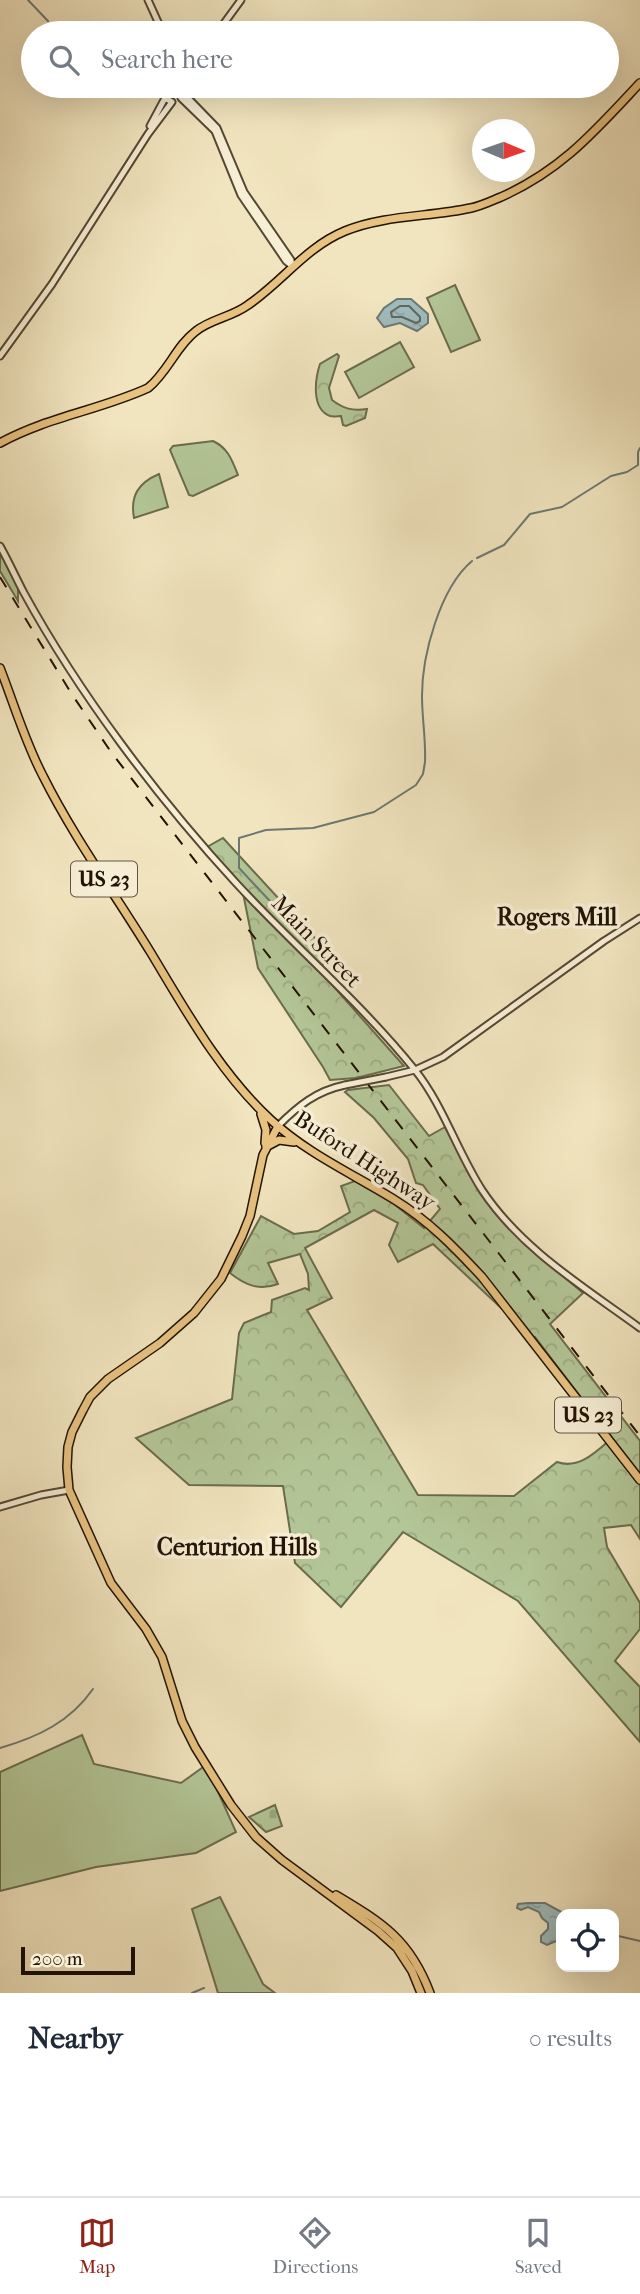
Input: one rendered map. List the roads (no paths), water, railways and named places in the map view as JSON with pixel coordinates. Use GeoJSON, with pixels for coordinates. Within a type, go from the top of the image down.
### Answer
{"type":"FeatureCollection","features":[{"type":"Feature","properties":{"kind":"main road"},"geometry":{"type":"LineString","coordinates":[[0,443],[47,421],[148,388],[161,377],[186,340],[197,330],[247,306],[323,242],[357,227],[474,208],[514,191],[572,154],[640,83]]}},
{"type":"Feature","properties":{"kind":"main road","name":"Buford Highway"},"geometry":{"type":"LineString","coordinates":[[0,668],[33,753],[65,817],[203,1038],[239,1087],[295,1142],[397,1201],[454,1246],[482,1277],[640,1480]]}},
{"type":"Feature","properties":{"kind":"main road"},"geometry":{"type":"LineString","coordinates":[[257,1107],[264,1121],[265,1148],[250,1216],[235,1253],[206,1300],[181,1325],[108,1379],[90,1397],[75,1424],[68,1447],[69,1490],[111,1583],[146,1629],[162,1657],[182,1721],[201,1757],[245,1825],[282,1860],[397,1948],[412,1971],[421,1993]]}},
{"type":"Feature","properties":{"kind":"main road"},"geometry":{"type":"LineString","coordinates":[[265,1148],[278,1126]]}},
{"type":"Feature","properties":{"kind":"main road"},"geometry":{"type":"LineString","coordinates":[[265,1148],[279,1140],[295,1142]]}},
{"type":"Feature","properties":{"kind":"main road"},"geometry":{"type":"LineString","coordinates":[[305,1876],[366,1913],[396,1935],[422,1971],[430,1993]]}},
{"type":"Feature","properties":{"kind":"street"},"geometry":{"type":"LineString","coordinates":[[148,0],[158,21]]}},
{"type":"Feature","properties":{"kind":"street"},"geometry":{"type":"LineString","coordinates":[[226,21],[241,0]]}},
{"type":"Feature","properties":{"kind":"street"},"geometry":{"type":"LineString","coordinates":[[148,134],[164,98],[172,102]]}},
{"type":"Feature","properties":{"kind":"street"},"geometry":{"type":"LineString","coordinates":[[0,356],[76,248],[148,134],[172,102],[179,98]]}},
{"type":"Feature","properties":{"kind":"street"},"geometry":{"type":"LineString","coordinates":[[184,98],[215,131],[241,195],[292,266]]}},
{"type":"Feature","properties":{"kind":"street","name":"Main Street"},"geometry":{"type":"LineString","coordinates":[[0,546],[53,641],[150,783],[235,882],[285,935],[333,980],[415,1070],[435,1100],[472,1174],[498,1211],[554,1266],[640,1328]]}},
{"type":"Feature","properties":{"kind":"street"},"geometry":{"type":"LineString","coordinates":[[278,1126],[306,1100],[328,1089],[415,1070],[443,1057],[640,918]]}},
{"type":"Feature","properties":{"kind":"street"},"geometry":{"type":"LineString","coordinates":[[0,1507],[69,1490]]}},
{"type":"Feature","properties":{"kind":"water"},"geometry":{"type":"Polygon","coordinates":[[[397,299],[411,299],[428,314],[428,323],[417,331],[400,323],[384,327],[377,318],[384,308],[397,299]]]}},
{"type":"Feature","properties":{"kind":"water"},"geometry":{"type":"Polygon","coordinates":[[[545,1903],[556,1909],[556,1941],[547,1945],[541,1942],[548,1923],[539,1912],[528,1907],[521,1910],[517,1908],[518,1904],[545,1903]]]}},
{"type":"Feature","properties":{"kind":"waterway"},"geometry":{"type":"LineString","coordinates":[[28,0],[48,21]]}},
{"type":"Feature","properties":{"kind":"waterway"},"geometry":{"type":"LineString","coordinates":[[477,558],[504,545],[530,514],[562,507],[611,476],[627,472],[638,465],[640,448]]}},
{"type":"Feature","properties":{"kind":"waterway"},"geometry":{"type":"LineString","coordinates":[[282,914],[239,868],[239,838],[266,830],[313,828],[374,812],[416,785],[423,774],[425,762],[422,696],[429,642],[451,588],[472,561]]}},
{"type":"Feature","properties":{"kind":"waterway"},"geometry":{"type":"LineString","coordinates":[[0,1748],[52,1727],[74,1711],[93,1689]]}},
{"type":"Feature","properties":{"kind":"waterway"},"geometry":{"type":"LineString","coordinates":[[619,1936],[640,1941]]}},
{"type":"Feature","properties":{"kind":"waterway"},"geometry":{"type":"LineString","coordinates":[[192,1993],[204,1988]]}},
{"type":"Feature","properties":{"kind":"railway"},"geometry":{"type":"LineString","coordinates":[[0,577],[71,693],[111,752],[640,1436]]}},
{"type":"Feature","properties":{"kind":"district","name":"Rogers Mill"},"geometry":{"type":"Point","coordinates":[557,917]}},
{"type":"Feature","properties":{"kind":"district","name":"Centurion Hills"},"geometry":{"type":"Point","coordinates":[237,1547]}}]}
